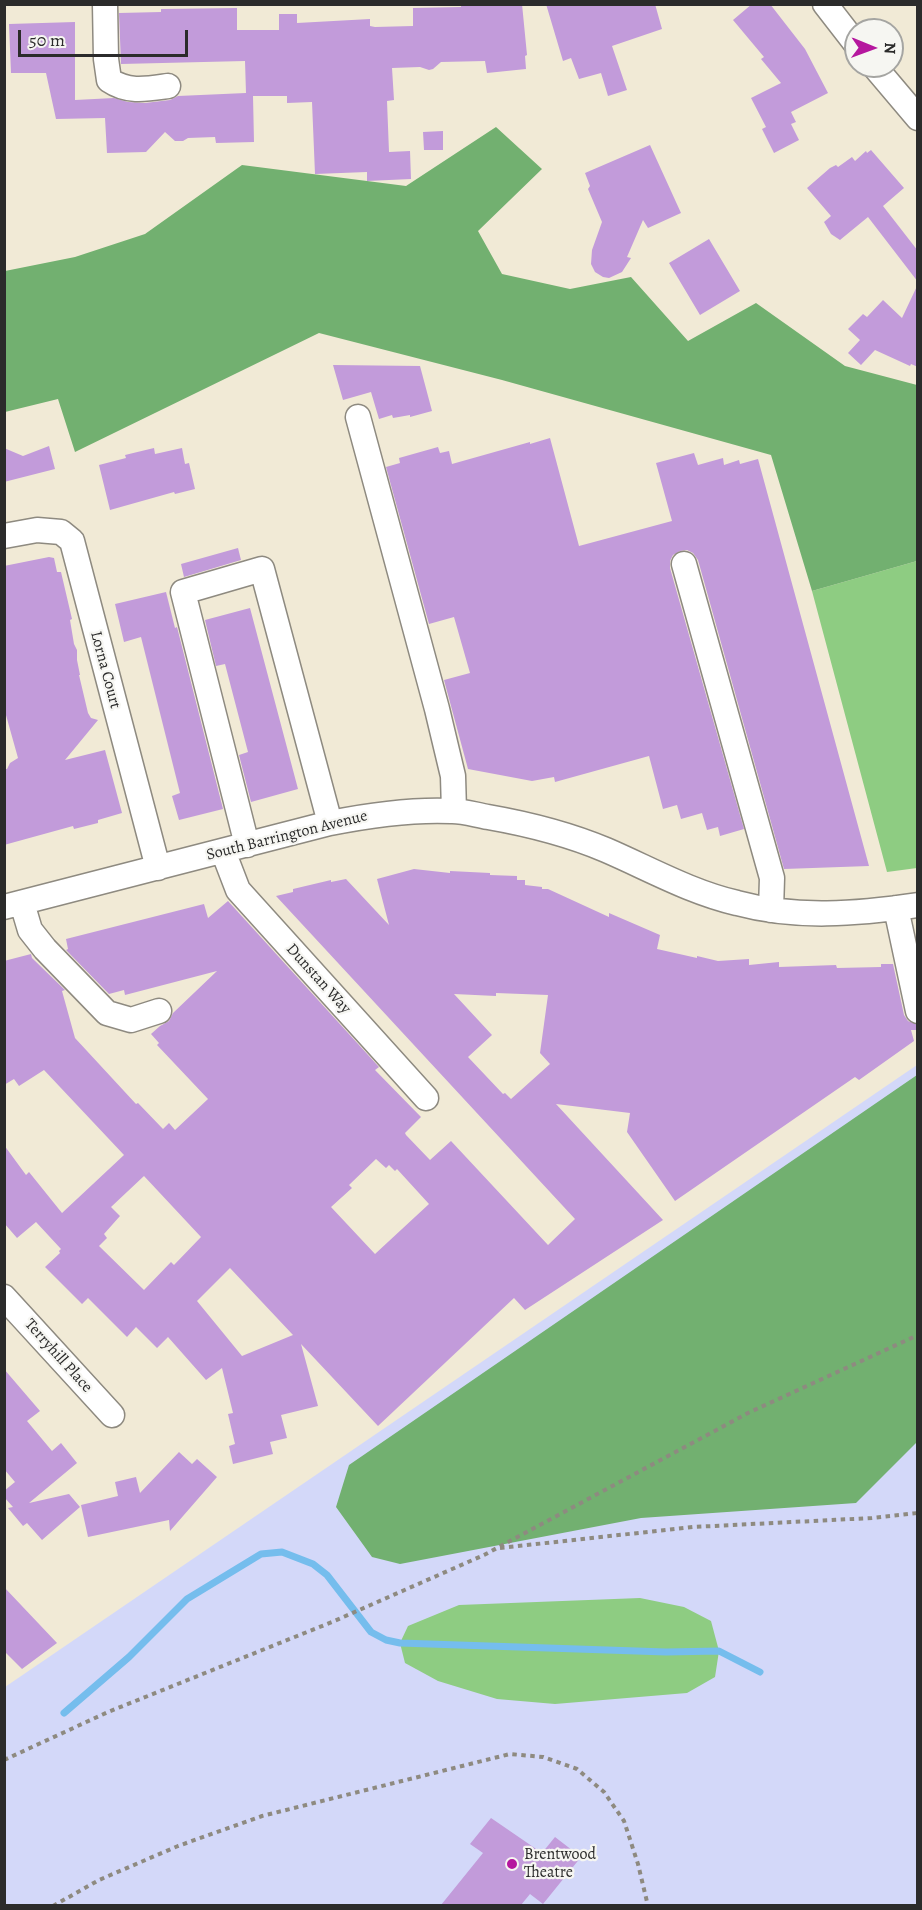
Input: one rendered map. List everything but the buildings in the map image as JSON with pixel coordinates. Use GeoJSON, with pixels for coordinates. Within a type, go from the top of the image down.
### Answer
{"type":"FeatureCollection","features":[{"type":"Feature","properties":{"kind":"street"},"geometry":{"type":"LineString","coordinates":[[105,4],[106,59],[109,80],[117,85],[136,90],[168,86]]}},
{"type":"Feature","properties":{"kind":"street"},"geometry":{"type":"LineString","coordinates":[[825,4],[844,29]]}},
{"type":"Feature","properties":{"kind":"street"},"geometry":{"type":"LineString","coordinates":[[884,78],[918,118]]}},
{"type":"Feature","properties":{"kind":"street"},"geometry":{"type":"LineString","coordinates":[[358,417],[437,709],[453,776],[454,810]]}},
{"type":"Feature","properties":{"kind":"street","name":"Lorna Court"},"geometry":{"type":"LineString","coordinates":[[4,536],[37,530],[61,532],[72,541],[158,868]]}},
{"type":"Feature","properties":{"kind":"street"},"geometry":{"type":"LineString","coordinates":[[684,564],[772,878],[771,910]]}},
{"type":"Feature","properties":{"kind":"street"},"geometry":{"type":"LineString","coordinates":[[247,845],[183,592],[262,569],[330,823]]}},
{"type":"Feature","properties":{"kind":"street","name":"South Barrington Avenue"},"geometry":{"type":"LineString","coordinates":[[13,905],[330,823],[370,815],[454,810],[513,821],[562,834],[607,850],[689,888],[736,903],[808,915],[907,907]]}},
{"type":"Feature","properties":{"kind":"street","name":"Dunstan Way"},"geometry":{"type":"LineString","coordinates":[[224,851],[238,890],[426,1098]]}},
{"type":"Feature","properties":{"kind":"street"},"geometry":{"type":"LineString","coordinates":[[13,905],[45,949],[107,1013],[131,1020],[159,1011]]}},
{"type":"Feature","properties":{"kind":"street"},"geometry":{"type":"LineString","coordinates":[[907,907],[918,1011]]}},
{"type":"Feature","properties":{"kind":"street","name":"Terryhill Place"},"geometry":{"type":"LineString","coordinates":[[4,1297],[112,1415]]}},
{"type":"Feature","properties":{"kind":"path"},"geometry":{"type":"LineString","coordinates":[[4,1760],[108,1712],[332,1622],[496,1548],[748,1413],[918,1335]]}},
{"type":"Feature","properties":{"kind":"path"},"geometry":{"type":"LineString","coordinates":[[496,1548],[693,1527],[872,1518],[918,1513]]}},
{"type":"Feature","properties":{"kind":"path"},"geometry":{"type":"LineString","coordinates":[[53,1905],[99,1880],[178,1846],[262,1816],[510,1754],[543,1757],[577,1769],[604,1792],[624,1821],[648,1905]]}},
{"type":"Feature","properties":{"kind":"shaded area"},"geometry":{"type":"Polygon","coordinates":[[[917,1065],[917,1905],[5,1906],[5,1687],[917,1065]]]}},
{"type":"Feature","properties":{"kind":"green space"},"geometry":{"type":"Polygon","coordinates":[[[496,127],[542,169],[478,231],[502,274],[570,289],[631,277],[688,341],[756,303],[845,366],[917,385],[917,561],[812,591],[771,455],[502,380],[319,333],[75,452],[58,399],[5,412],[5,271],[75,257],[145,234],[242,165],[406,186],[496,127]]]}},
{"type":"Feature","properties":{"kind":"green space"},"geometry":{"type":"Polygon","coordinates":[[[917,561],[917,868],[887,872],[812,591],[917,561]]]}},
{"type":"Feature","properties":{"kind":"green space"},"geometry":{"type":"Polygon","coordinates":[[[917,1075],[917,1442],[856,1503],[641,1518],[400,1564],[372,1557],[336,1507],[349,1465],[917,1075]]]}},
{"type":"Feature","properties":{"kind":"green space"},"geometry":{"type":"Polygon","coordinates":[[[640,1598],[684,1607],[711,1621],[719,1651],[715,1677],[687,1693],[555,1704],[497,1699],[438,1681],[405,1663],[400,1643],[408,1626],[459,1605],[640,1598]]]}},
{"type":"Feature","properties":{"kind":"waterway"},"geometry":{"type":"LineString","coordinates":[[64,1713],[129,1657],[187,1599],[261,1554],[282,1552],[313,1564],[327,1575],[371,1632],[386,1640],[400,1643],[666,1652],[719,1651],[760,1672]]}},
{"type":"Feature","properties":{"kind":"place","name":"Brentwood Theatre"},"geometry":{"type":"Point","coordinates":[512,1864]}}]}
